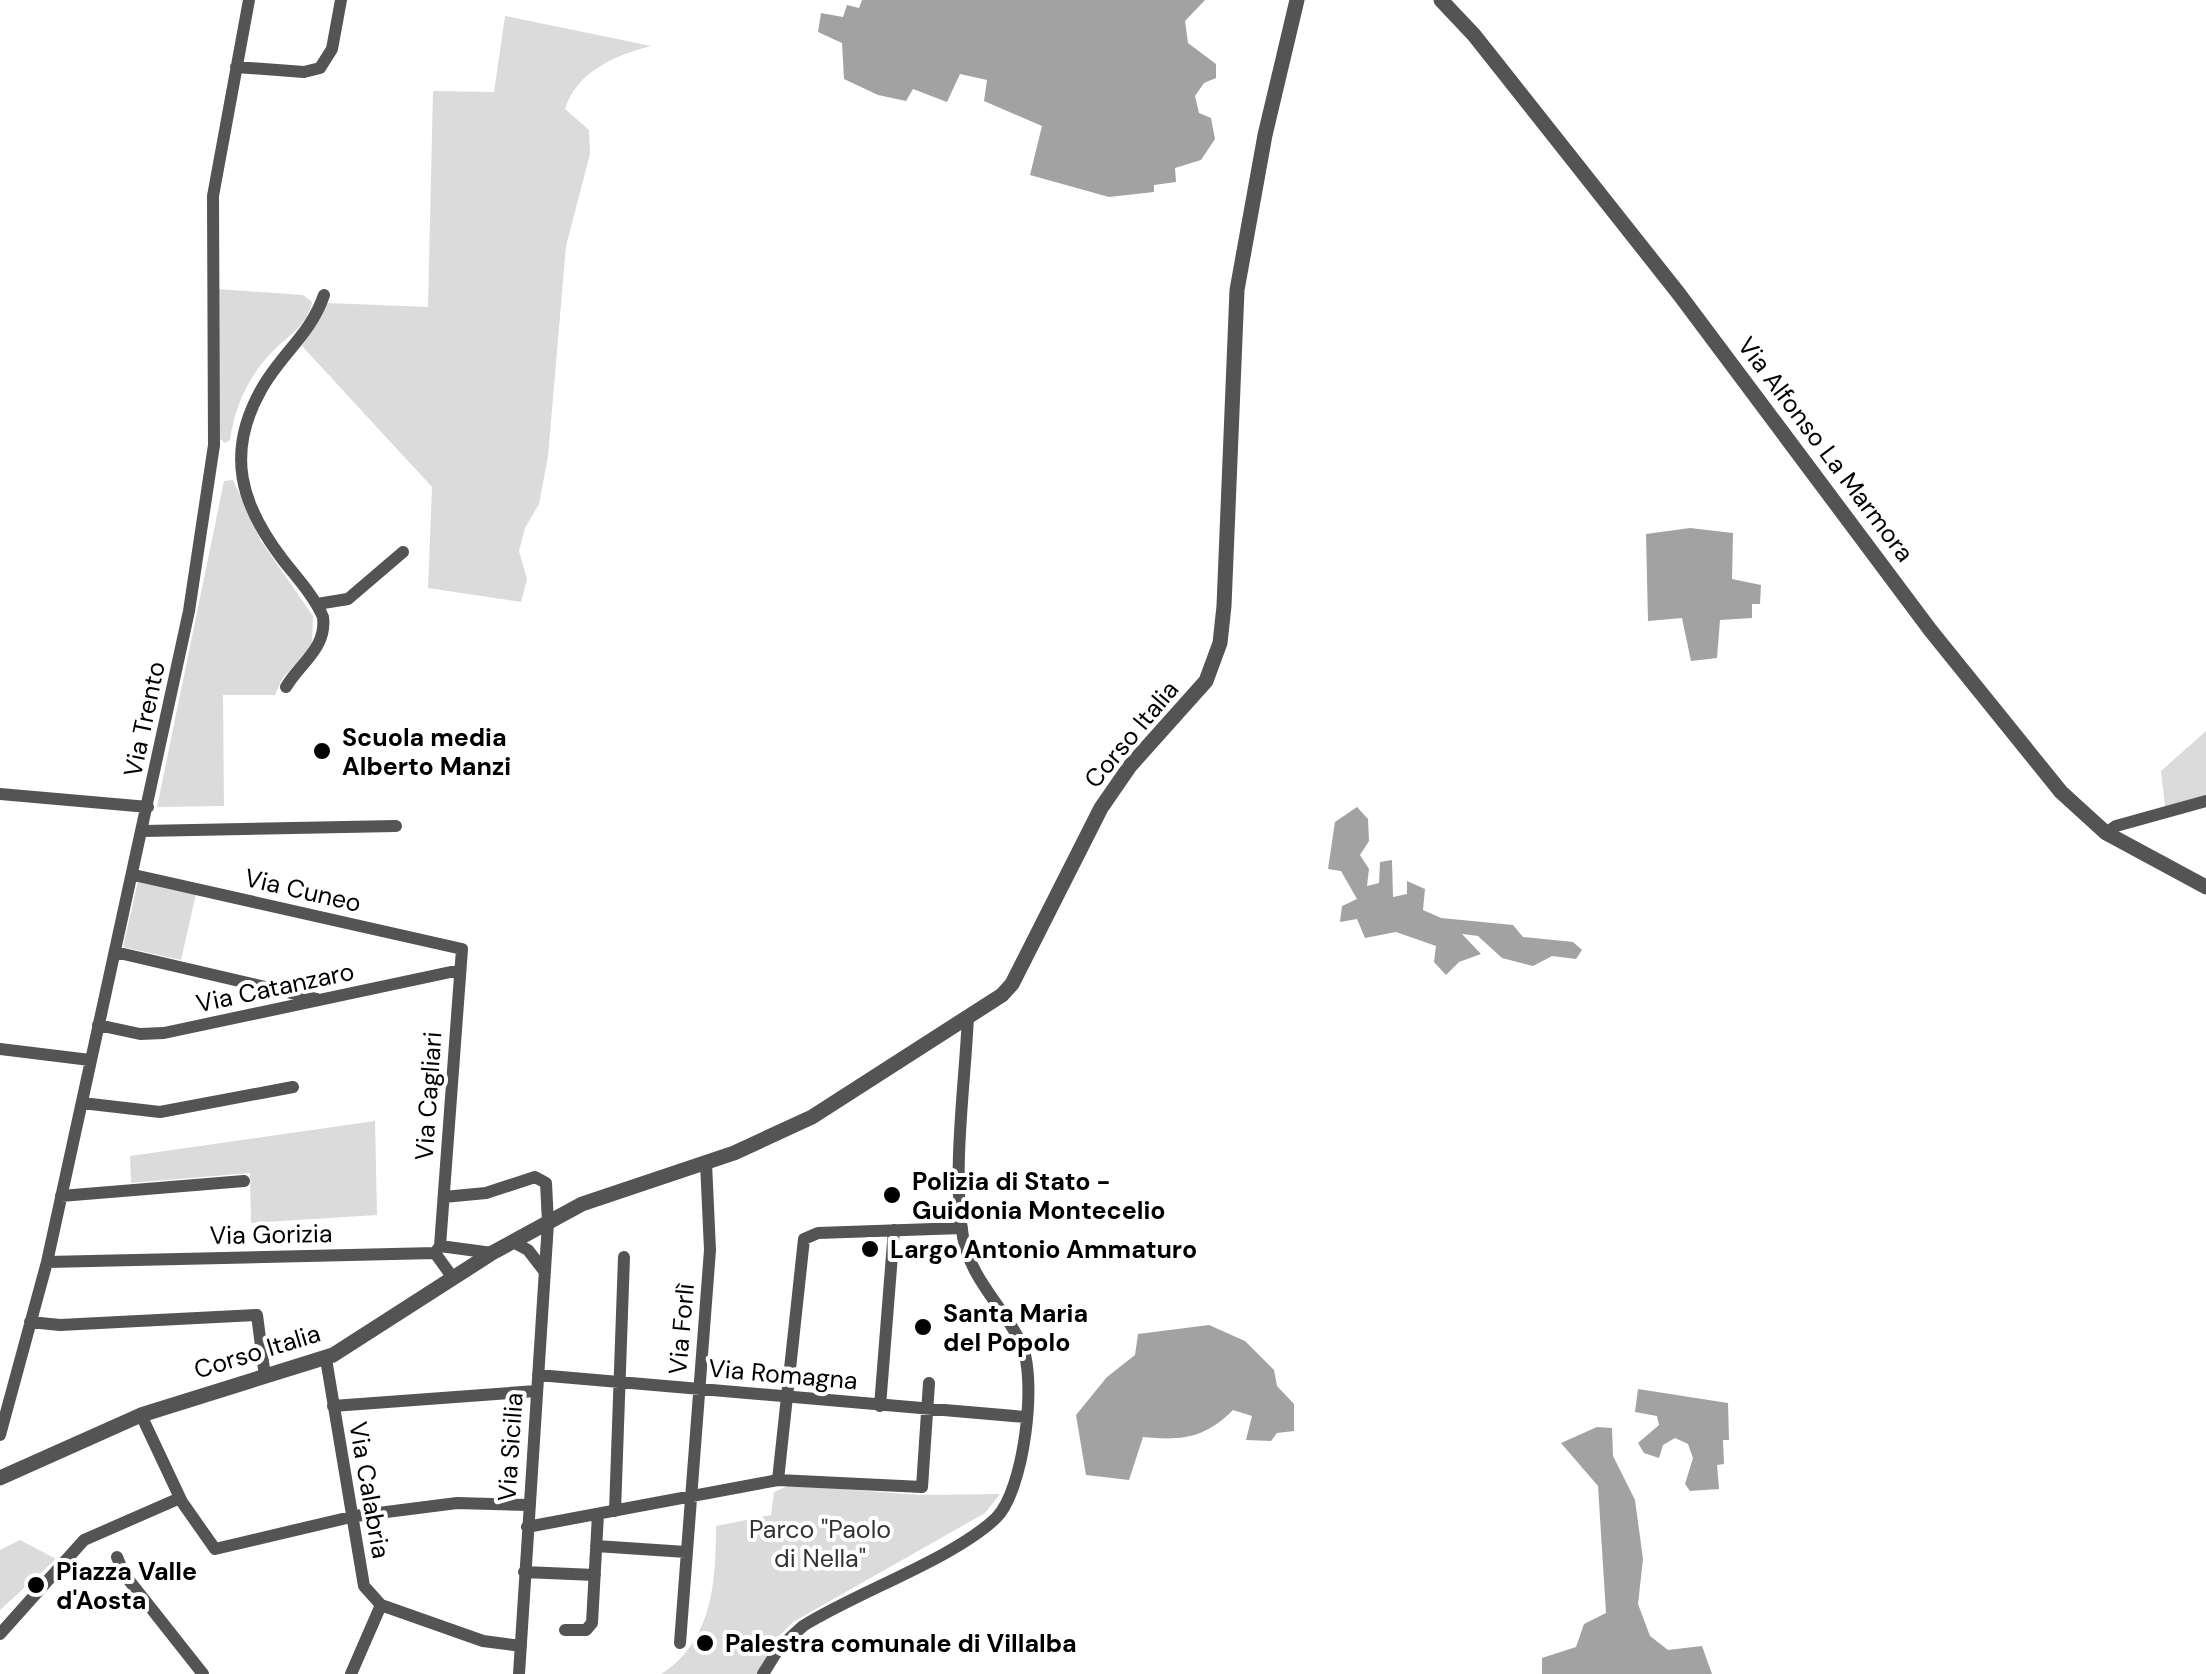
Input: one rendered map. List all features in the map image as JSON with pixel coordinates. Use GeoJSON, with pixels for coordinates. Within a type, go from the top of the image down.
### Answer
{"type":"FeatureCollection","features":[{"type":"Feature","properties":{"kind":"street","name":"Via Trento"},"geometry":{"type":"LineString","coordinates":[[0,1435],[47,1262],[189,611],[212,470],[212,212],[248,0]]}},
{"type":"Feature","properties":{"kind":"street"},"geometry":{"type":"LineString","coordinates":[[236,67],[304,72],[320,68],[332,50],[341,0]]}},
{"type":"Feature","properties":{"kind":"street","name":"Corso Italia"},"geometry":{"type":"LineString","coordinates":[[0,1477],[141,1415],[326,1359],[492,1253],[603,1195],[706,1163],[826,1109],[1012,984],[1101,808],[1144,750],[1197,694],[1213,667],[1224,606],[1237,290],[1264,135],[1297,0]]}},
{"type":"Feature","properties":{"kind":"street","name":"Via Alfonso La Marmora"},"geometry":{"type":"LineString","coordinates":[[1441,0],[1474,34],[1679,294],[1943,646],[2061,792],[2106,832],[2206,886]]}},
{"type":"Feature","properties":{"kind":"street"},"geometry":{"type":"LineString","coordinates":[[286,687],[320,641],[324,622],[317,604],[260,525],[240,469],[242,439],[255,401],[274,368],[311,325],[324,295]]}},
{"type":"Feature","properties":{"kind":"street"},"geometry":{"type":"LineString","coordinates":[[212,470],[240,469]]}},
{"type":"Feature","properties":{"kind":"street"},"geometry":{"type":"LineString","coordinates":[[317,604],[348,599],[403,552]]}},
{"type":"Feature","properties":{"kind":"street"},"geometry":{"type":"LineString","coordinates":[[0,794],[148,807]]}},
{"type":"Feature","properties":{"kind":"street"},"geometry":{"type":"LineString","coordinates":[[2106,832],[2206,801]]}},
{"type":"Feature","properties":{"kind":"street"},"geometry":{"type":"LineString","coordinates":[[143,832],[396,826]]}},
{"type":"Feature","properties":{"kind":"street","name":"Via Cuneo"},"geometry":{"type":"LineString","coordinates":[[134,876],[462,949]]}},
{"type":"Feature","properties":{"kind":"street","name":"Via Cagliari"},"geometry":{"type":"LineString","coordinates":[[438,1249],[462,949]]}},
{"type":"Feature","properties":{"kind":"street"},"geometry":{"type":"LineString","coordinates":[[115,952],[325,1001]]}},
{"type":"Feature","properties":{"kind":"street","name":"Via Catanzaro"},"geometry":{"type":"LineString","coordinates":[[98,1025],[153,1034],[460,970]]}},
{"type":"Feature","properties":{"kind":"street"},"geometry":{"type":"LineString","coordinates":[[764,1674],[779,1648],[803,1626],[971,1536],[996,1517],[1014,1487],[1025,1417],[1025,1352],[976,1274],[962,1228],[968,1016]]}},
{"type":"Feature","properties":{"kind":"street"},"geometry":{"type":"LineString","coordinates":[[0,1050],[90,1060]]}},
{"type":"Feature","properties":{"kind":"street"},"geometry":{"type":"LineString","coordinates":[[82,1104],[137,1112],[170,1111],[293,1087]]}},
{"type":"Feature","properties":{"kind":"street","name":"Via Forlì"},"geometry":{"type":"LineString","coordinates":[[680,1643],[710,1252],[706,1163]]}},
{"type":"Feature","properties":{"kind":"street","name":"Via Sicilia"},"geometry":{"type":"LineString","coordinates":[[444,1197],[486,1193],[540,1176],[546,1183],[548,1223],[519,1674]]}},
{"type":"Feature","properties":{"kind":"street"},"geometry":{"type":"LineString","coordinates":[[60,1196],[244,1181]]}},
{"type":"Feature","properties":{"kind":"street"},"geometry":{"type":"LineString","coordinates":[[778,1480],[804,1239],[814,1233],[962,1228]]}},
{"type":"Feature","properties":{"kind":"street"},"geometry":{"type":"LineString","coordinates":[[880,1406],[894,1230]]}},
{"type":"Feature","properties":{"kind":"street"},"geometry":{"type":"LineString","coordinates":[[513,1242],[528,1250],[545,1272]]}},
{"type":"Feature","properties":{"kind":"street"},"geometry":{"type":"LineString","coordinates":[[438,1249],[453,1278]]}},
{"type":"Feature","properties":{"kind":"street","name":"Via Gorizia"},"geometry":{"type":"LineString","coordinates":[[47,1262],[438,1249],[492,1253]]}},
{"type":"Feature","properties":{"kind":"street"},"geometry":{"type":"LineString","coordinates":[[615,1512],[624,1257]]}},
{"type":"Feature","properties":{"kind":"street"},"geometry":{"type":"LineString","coordinates":[[30,1322],[60,1325],[257,1315],[265,1377]]}},
{"type":"Feature","properties":{"kind":"street","name":"Via Calabria"},"geometry":{"type":"LineString","coordinates":[[326,1359],[355,1516],[364,1590],[381,1605]]}},
{"type":"Feature","properties":{"kind":"street","name":"Via Romagna"},"geometry":{"type":"LineString","coordinates":[[538,1374],[1025,1417]]}},
{"type":"Feature","properties":{"kind":"street"},"geometry":{"type":"LineString","coordinates":[[527,1527],[778,1480],[922,1486],[929,1384]]}},
{"type":"Feature","properties":{"kind":"street"},"geometry":{"type":"LineString","coordinates":[[333,1406],[536,1390]]}},
{"type":"Feature","properties":{"kind":"street"},"geometry":{"type":"LineString","coordinates":[[141,1415],[180,1498],[215,1549],[355,1516],[457,1503],[528,1505]]}},
{"type":"Feature","properties":{"kind":"street"},"geometry":{"type":"LineString","coordinates":[[0,1634],[84,1540],[180,1498]]}},
{"type":"Feature","properties":{"kind":"street"},"geometry":{"type":"LineString","coordinates":[[565,1630],[592,1626],[598,1514]]}},
{"type":"Feature","properties":{"kind":"street"},"geometry":{"type":"LineString","coordinates":[[596,1546],[686,1552]]}},
{"type":"Feature","properties":{"kind":"street"},"geometry":{"type":"LineString","coordinates":[[117,1558],[124,1574],[203,1674]]}},
{"type":"Feature","properties":{"kind":"street"},"geometry":{"type":"LineString","coordinates":[[524,1572],[595,1575]]}},
{"type":"Feature","properties":{"kind":"street"},"geometry":{"type":"LineString","coordinates":[[351,1674],[381,1605],[483,1641],[521,1646]]}},
{"type":"Feature","properties":{"kind":"green space"},"geometry":{"type":"Polygon","coordinates":[[[505,16],[651,46],[624,54],[588,75],[565,109],[589,130],[590,154],[566,246],[548,456],[539,504],[525,528],[519,551],[527,579],[521,602],[428,588],[432,487],[302,346],[328,303],[428,307],[433,91],[494,92],[505,16]]]}},
{"type":"Feature","properties":{"kind":"green space"},"geometry":{"type":"Polygon","coordinates":[[[217,289],[303,295],[312,302],[302,324],[250,380],[235,415],[230,440],[225,443],[220,439],[217,289]]]}},
{"type":"Feature","properties":{"kind":"green space"},"geometry":{"type":"Polygon","coordinates":[[[233,480],[261,541],[313,616],[312,645],[282,679],[275,695],[223,695],[224,806],[157,807],[224,481],[233,480]]]}},
{"type":"Feature","properties":{"kind":"green space"},"geometry":{"type":"Polygon","coordinates":[[[2206,731],[2206,795],[2165,807],[2161,771],[2206,731]]]}},
{"type":"Feature","properties":{"kind":"green space"},"geometry":{"type":"Polygon","coordinates":[[[138,881],[196,894],[181,960],[123,947],[138,881]]]}},
{"type":"Feature","properties":{"kind":"green space"},"geometry":{"type":"Polygon","coordinates":[[[375,1121],[377,1215],[251,1223],[250,1173],[131,1183],[130,1156],[375,1121]]]}},
{"type":"Feature","properties":{"kind":"green space","name":"Parco \"Paolo di Nella\""},"geometry":{"type":"Polygon","coordinates":[[[790,1485],[920,1495],[1000,1494],[985,1513],[793,1622],[778,1637],[757,1674],[661,1674],[692,1645],[701,1627],[712,1588],[716,1526],[771,1515],[774,1492],[790,1485]]]}},
{"type":"Feature","properties":{"kind":"green space"},"geometry":{"type":"Polygon","coordinates":[[[20,1540],[56,1559],[0,1610],[0,1550],[20,1540]]]}},
{"type":"Feature","properties":{"kind":"shaded area"},"geometry":{"type":"Polygon","coordinates":[[[862,0],[1205,0],[1185,21],[1188,43],[1216,64],[1216,78],[1204,83],[1195,96],[1199,113],[1211,118],[1215,139],[1201,160],[1175,168],[1176,182],[1154,185],[1154,192],[1109,197],[1030,175],[1042,126],[984,101],[987,80],[960,74],[947,102],[913,89],[906,101],[878,95],[844,79],[842,43],[818,32],[821,13],[843,17],[847,5],[859,8],[862,0]]]}},
{"type":"Feature","properties":{"kind":"shaded area"},"geometry":{"type":"Polygon","coordinates":[[[1690,528],[1733,533],[1732,579],[1761,585],[1760,604],[1752,604],[1752,618],[1720,620],[1717,658],[1691,661],[1682,618],[1648,621],[1646,534],[1690,528]]]}},
{"type":"Feature","properties":{"kind":"shaded area"},"geometry":{"type":"Polygon","coordinates":[[[1357,807],[1368,819],[1369,841],[1360,855],[1369,869],[1367,886],[1379,883],[1380,862],[1392,860],[1393,897],[1407,894],[1407,881],[1425,889],[1423,910],[1441,918],[1513,925],[1523,937],[1573,942],[1582,950],[1576,959],[1552,956],[1533,966],[1502,958],[1478,936],[1462,934],[1481,954],[1459,962],[1446,975],[1434,962],[1436,946],[1396,932],[1365,938],[1357,919],[1340,922],[1342,906],[1357,899],[1341,871],[1328,869],[1335,822],[1357,807]]]}},
{"type":"Feature","properties":{"kind":"shaded area"},"geometry":{"type":"Polygon","coordinates":[[[1209,1325],[1245,1341],[1274,1370],[1277,1386],[1294,1404],[1294,1431],[1277,1433],[1271,1441],[1246,1440],[1252,1416],[1233,1410],[1213,1427],[1192,1436],[1143,1437],[1129,1480],[1086,1475],[1076,1415],[1107,1377],[1135,1355],[1138,1334],[1209,1325]]]}},
{"type":"Feature","properties":{"kind":"shaded area"},"geometry":{"type":"Polygon","coordinates":[[[1638,1389],[1728,1403],[1729,1440],[1723,1440],[1724,1464],[1717,1465],[1719,1489],[1690,1491],[1685,1484],[1693,1458],[1688,1444],[1675,1438],[1663,1445],[1659,1458],[1644,1453],[1638,1443],[1659,1425],[1657,1416],[1635,1412],[1638,1389]]]}},
{"type":"Feature","properties":{"kind":"shaded area"},"geometry":{"type":"Polygon","coordinates":[[[1597,1427],[1612,1428],[1613,1456],[1635,1500],[1643,1559],[1638,1604],[1650,1636],[1668,1650],[1702,1646],[1712,1674],[1542,1674],[1542,1658],[1576,1647],[1584,1624],[1606,1613],[1598,1486],[1561,1443],[1597,1427]]]}},
{"type":"Feature","properties":{"kind":"place","name":"Scuola media Alberto Manzi"},"geometry":{"type":"Point","coordinates":[322,751]}},
{"type":"Feature","properties":{"kind":"place","name":"Polizia di Stato - Guidonia Montecelio"},"geometry":{"type":"Point","coordinates":[892,1195]}},
{"type":"Feature","properties":{"kind":"place","name":"Largo Antonio Ammaturo"},"geometry":{"type":"Point","coordinates":[870,1249]}},
{"type":"Feature","properties":{"kind":"place","name":"Santa Maria del Popolo"},"geometry":{"type":"Point","coordinates":[923,1327]}},
{"type":"Feature","properties":{"kind":"place","name":"Piazza Valle d'Aosta"},"geometry":{"type":"Point","coordinates":[36,1585]}},
{"type":"Feature","properties":{"kind":"place","name":"Palestra comunale di Villalba"},"geometry":{"type":"Point","coordinates":[705,1643]}}]}
